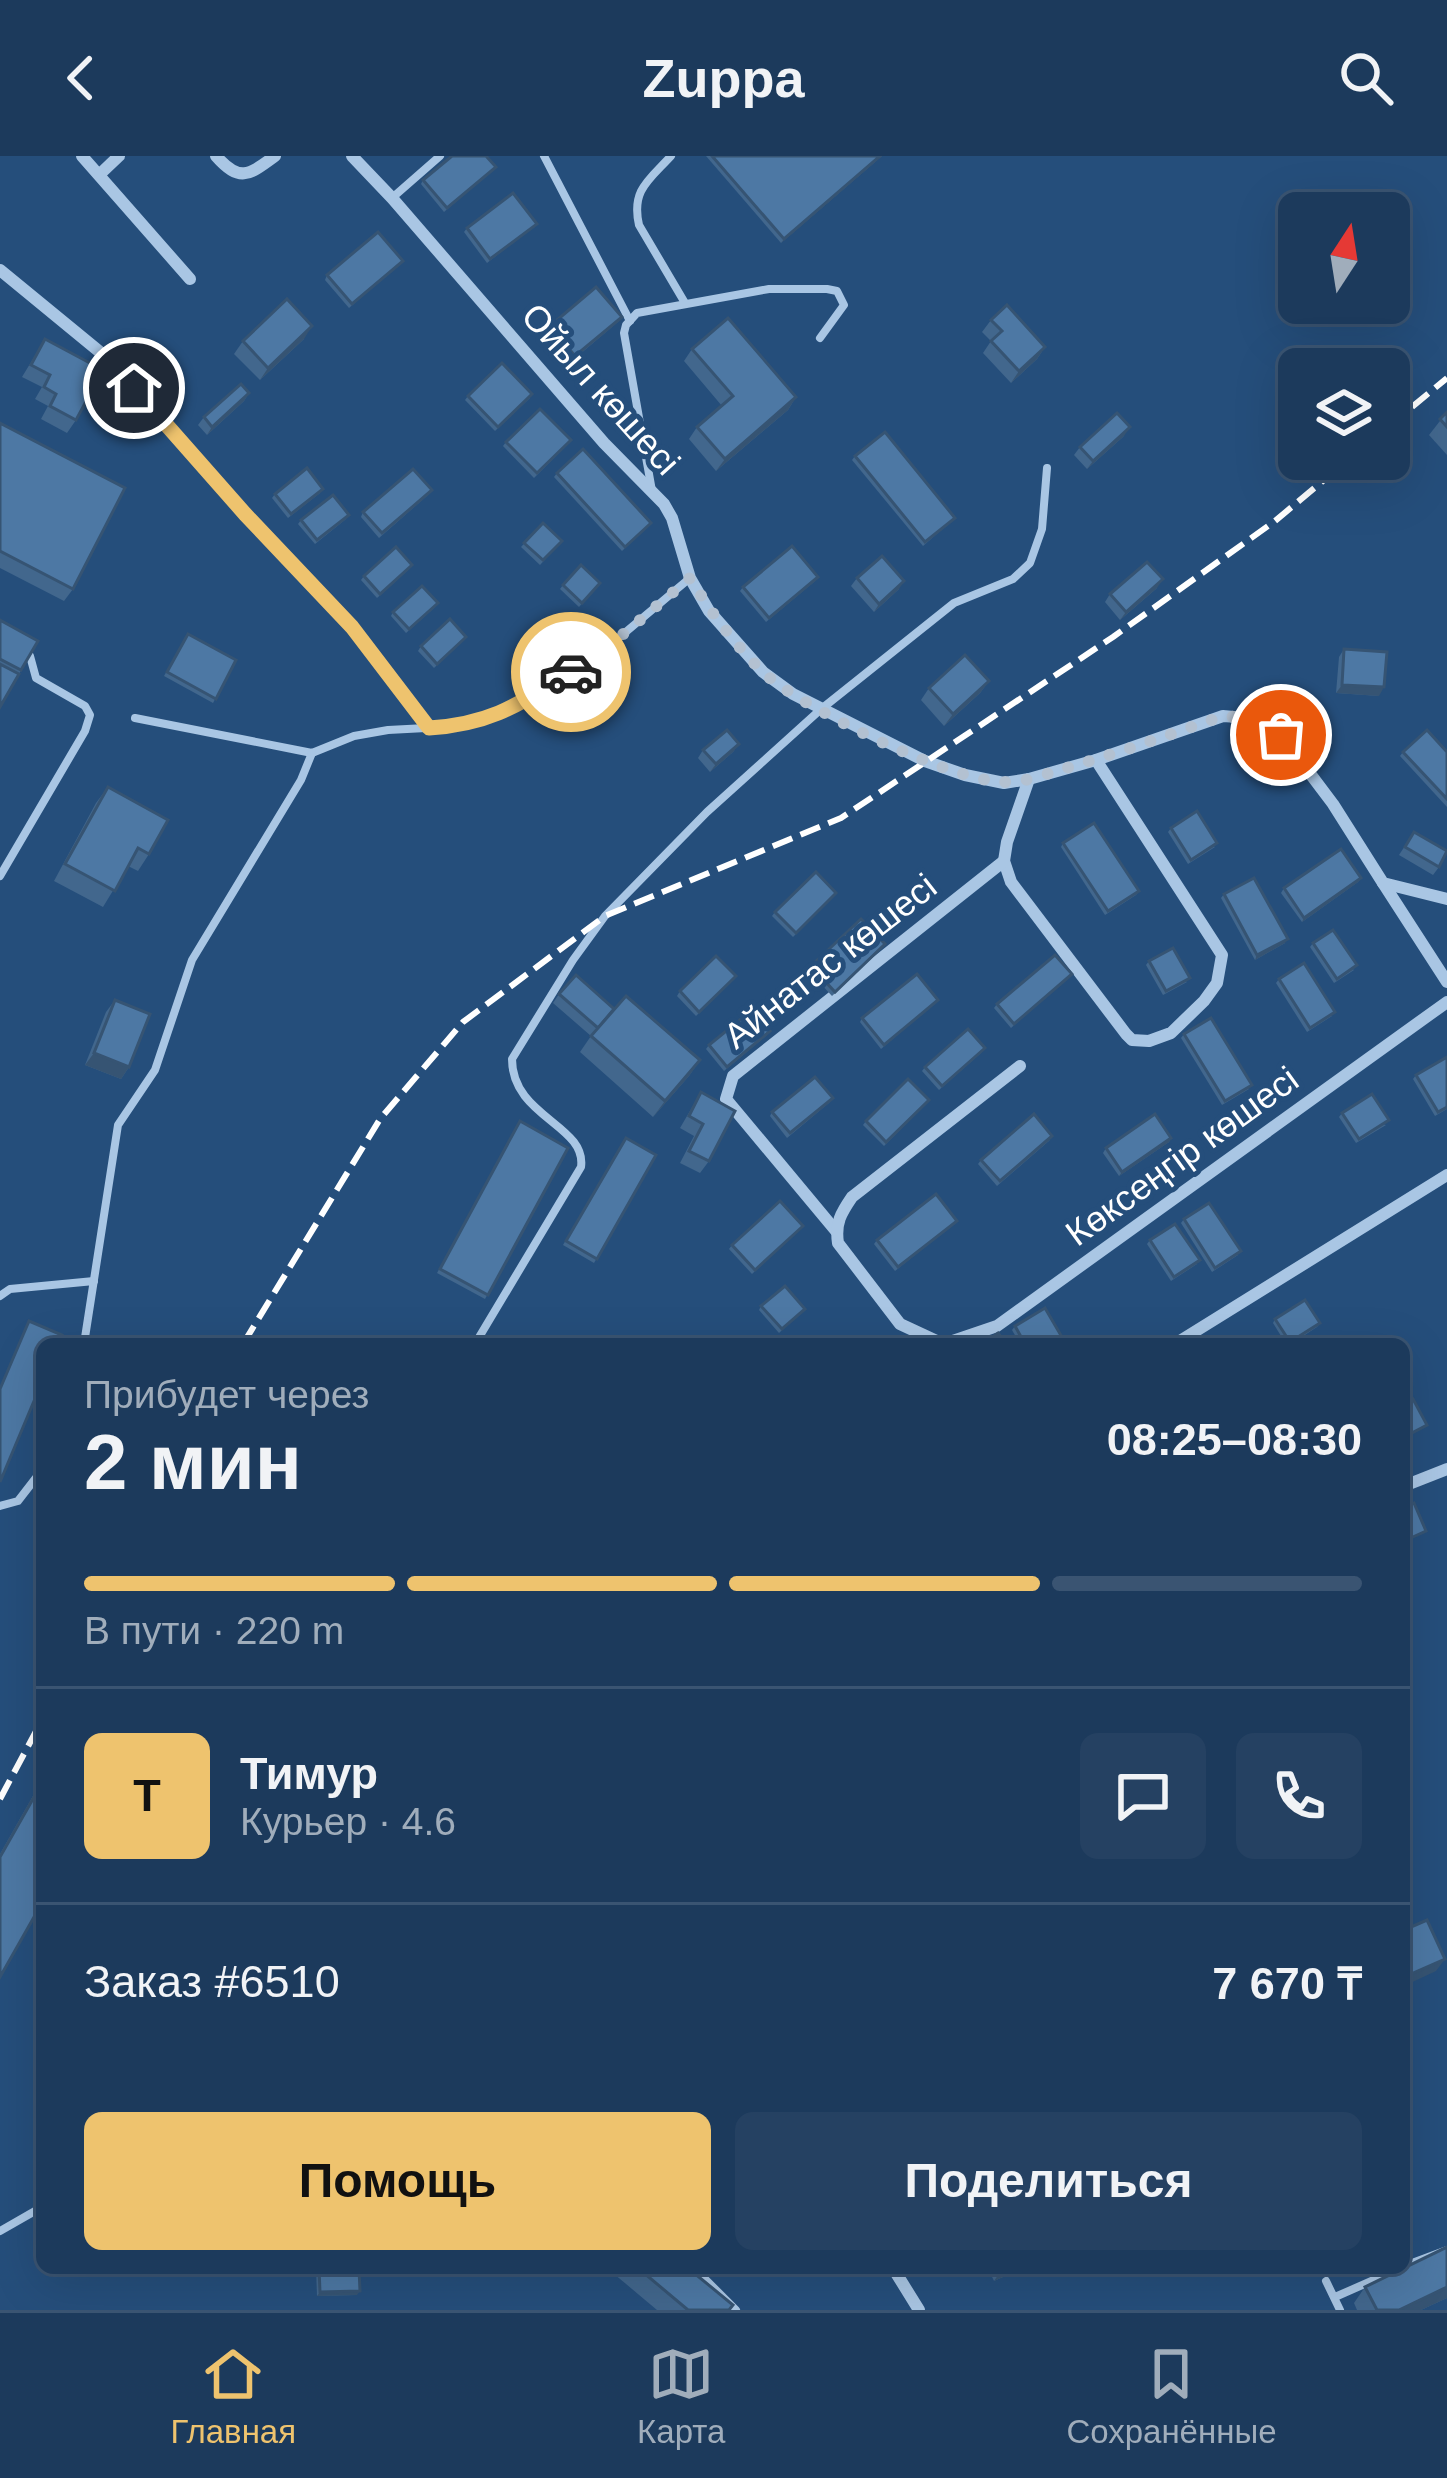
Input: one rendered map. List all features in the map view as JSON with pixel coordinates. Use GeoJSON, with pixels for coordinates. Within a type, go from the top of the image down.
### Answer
{"type":"FeatureCollection","features":[{"type":"Feature","properties":{"kind":"street"},"geometry":{"type":"LineString","coordinates":[[82,156],[190,279]]}},
{"type":"Feature","properties":{"kind":"street"},"geometry":{"type":"LineString","coordinates":[[100,174],[119,156]]}},
{"type":"Feature","properties":{"kind":"street"},"geometry":{"type":"LineString","coordinates":[[216,156],[236,174],[246,175],[275,156]]}},
{"type":"Feature","properties":{"kind":"street","name":"Ойыл көшесі"},"geometry":{"type":"LineString","coordinates":[[352,156],[604,443],[664,504],[690,578],[709,610],[764,672],[820,710],[925,761],[964,776],[1004,783],[1096,760],[1223,716],[1271,727],[1334,805],[1447,982]]}},
{"type":"Feature","properties":{"kind":"street"},"geometry":{"type":"LineString","coordinates":[[0,270],[106,357],[352,627],[429,728]]}},
{"type":"Feature","properties":{"kind":"street"},"geometry":{"type":"LineString","coordinates":[[1029,779],[1007,842],[1004,861],[1011,882],[1126,1034],[1132,1040],[1150,1041],[1171,1033],[1204,1001],[1217,983],[1222,955],[1096,760]]}},
{"type":"Feature","properties":{"kind":"street","name":"Айнатас көшесі"},"geometry":{"type":"LineString","coordinates":[[836,1231],[726,1099],[733,1076],[1004,861]]}},
{"type":"Feature","properties":{"kind":"street"},"geometry":{"type":"LineString","coordinates":[[1383,883],[1447,899]]}},
{"type":"Feature","properties":{"kind":"street","name":"Көксеңгір көшесі"},"geometry":{"type":"LineString","coordinates":[[962,1338],[997,1326],[1447,1002]]}},
{"type":"Feature","properties":{"kind":"street"},"geometry":{"type":"LineString","coordinates":[[836,1231],[839,1216],[852,1198],[1020,1066]]}},
{"type":"Feature","properties":{"kind":"street"},"geometry":{"type":"LineString","coordinates":[[1185,1338],[1447,1174]]}},
{"type":"Feature","properties":{"kind":"street","name":"Көксеңгір көшесі"},"geometry":{"type":"LineString","coordinates":[[836,1231],[845,1256],[900,1324],[931,1338]]}},
{"type":"Feature","properties":{"kind":"street"},"geometry":{"type":"LineString","coordinates":[[1410,1484],[1447,1469]]}},
{"type":"Feature","properties":{"kind":"street"},"geometry":{"type":"LineString","coordinates":[[897,2274],[919,2310]]}},
{"type":"Feature","properties":{"kind":"lane"},"geometry":{"type":"LineString","coordinates":[[392,198],[440,156]]}},
{"type":"Feature","properties":{"kind":"lane"},"geometry":{"type":"LineString","coordinates":[[544,156],[630,321]]}},
{"type":"Feature","properties":{"kind":"lane"},"geometry":{"type":"LineString","coordinates":[[671,156],[639,190],[636,212],[685,303]]}},
{"type":"Feature","properties":{"kind":"lane"},"geometry":{"type":"LineString","coordinates":[[652,492],[624,334],[630,321],[644,310],[769,289],[837,291],[842,311],[820,338]]}},
{"type":"Feature","properties":{"kind":"lane"},"geometry":{"type":"LineString","coordinates":[[479,1338],[581,1167],[578,1146],[528,1101],[512,1074],[512,1059],[573,960],[604,916],[707,812],[820,710],[954,603],[1012,579],[1030,562],[1042,529],[1047,468]]}},
{"type":"Feature","properties":{"kind":"lane"},"geometry":{"type":"LineString","coordinates":[[135,718],[312,753],[354,736],[464,726],[512,709],[596,657],[690,578]]}},
{"type":"Feature","properties":{"kind":"lane"},"geometry":{"type":"LineString","coordinates":[[0,876],[89,716],[85,706],[36,678],[30,656]]}},
{"type":"Feature","properties":{"kind":"lane"},"geometry":{"type":"LineString","coordinates":[[85,1338],[118,1125],[154,1070],[192,960],[302,780],[312,753]]}},
{"type":"Feature","properties":{"kind":"lane"},"geometry":{"type":"LineString","coordinates":[[0,1295],[10,1289],[94,1282]]}},
{"type":"Feature","properties":{"kind":"lane"},"geometry":{"type":"LineString","coordinates":[[0,1506],[18,1501],[36,1478]]}},
{"type":"Feature","properties":{"kind":"lane"},"geometry":{"type":"LineString","coordinates":[[0,2231],[36,2210]]}},
{"type":"Feature","properties":{"kind":"lane"},"geometry":{"type":"LineString","coordinates":[[1410,2264],[1447,2250]]}},
{"type":"Feature","properties":{"kind":"lane"},"geometry":{"type":"LineString","coordinates":[[700,2274],[736,2310]]}},
{"type":"Feature","properties":{"kind":"lane"},"geometry":{"type":"LineString","coordinates":[[1335,2297],[1386,2274]]}},
{"type":"Feature","properties":{"kind":"lane"},"geometry":{"type":"LineString","coordinates":[[1326,2281],[1340,2310]]}},
{"type":"Feature","properties":{"kind":"building"},"geometry":{"type":"Polygon","coordinates":[[[452,156],[486,156],[496,167],[447,208],[423,180],[452,156]]]}},
{"type":"Feature","properties":{"kind":"building"},"geometry":{"type":"Polygon","coordinates":[[[712,156],[880,156],[784,239],[712,156]]]}},
{"type":"Feature","properties":{"kind":"building"},"geometry":{"type":"Polygon","coordinates":[[[513,193],[537,224],[490,259],[467,228],[513,193]]]}},
{"type":"Feature","properties":{"kind":"building"},"geometry":{"type":"Polygon","coordinates":[[[378,232],[403,261],[352,304],[327,275],[378,232]]]}},
{"type":"Feature","properties":{"kind":"building"},"geometry":{"type":"Polygon","coordinates":[[[596,287],[622,317],[575,356],[550,326],[596,287]]]}},
{"type":"Feature","properties":{"kind":"building"},"geometry":{"type":"Polygon","coordinates":[[[287,299],[312,326],[268,368],[243,341],[287,299]]]}},
{"type":"Feature","properties":{"kind":"building"},"geometry":{"type":"Polygon","coordinates":[[[1007,305],[1045,347],[1019,371],[991,341],[1002,331],[991,320],[1007,305]]]}},
{"type":"Feature","properties":{"kind":"building"},"geometry":{"type":"Polygon","coordinates":[[[728,318],[796,397],[725,459],[697,427],[733,396],[692,349],[728,318]]]}},
{"type":"Feature","properties":{"kind":"building"},"geometry":{"type":"Polygon","coordinates":[[[45,339],[103,370],[76,420],[50,406],[56,394],[44,387],[50,375],[31,365],[45,339]]]}},
{"type":"Feature","properties":{"kind":"building"},"geometry":{"type":"Polygon","coordinates":[[[502,363],[532,394],[498,427],[468,396],[502,363]]]}},
{"type":"Feature","properties":{"kind":"building"},"geometry":{"type":"Polygon","coordinates":[[[241,384],[249,393],[212,427],[204,417],[241,384]]]}},
{"type":"Feature","properties":{"kind":"building"},"geometry":{"type":"Polygon","coordinates":[[[540,409],[571,440],[537,473],[506,442],[540,409]]]}},
{"type":"Feature","properties":{"kind":"building"},"geometry":{"type":"Polygon","coordinates":[[[1117,413],[1130,427],[1093,461],[1080,447],[1117,413]]]}},
{"type":"Feature","properties":{"kind":"building"},"geometry":{"type":"Polygon","coordinates":[[[0,423],[125,488],[73,589],[0,551],[0,423]]]}},
{"type":"Feature","properties":{"kind":"building"},"geometry":{"type":"Polygon","coordinates":[[[885,432],[955,518],[925,542],[855,456],[885,432]]]}},
{"type":"Feature","properties":{"kind":"building"},"geometry":{"type":"Polygon","coordinates":[[[583,449],[651,523],[625,547],[557,473],[583,449]]]}},
{"type":"Feature","properties":{"kind":"building"},"geometry":{"type":"Polygon","coordinates":[[[307,468],[323,489],[291,514],[275,494],[307,468]]]}},
{"type":"Feature","properties":{"kind":"building"},"geometry":{"type":"Polygon","coordinates":[[[413,469],[432,490],[382,533],[363,512],[413,469]]]}},
{"type":"Feature","properties":{"kind":"building"},"geometry":{"type":"Polygon","coordinates":[[[333,495],[349,515],[317,540],[301,520],[333,495]]]}},
{"type":"Feature","properties":{"kind":"building"},"geometry":{"type":"Polygon","coordinates":[[[543,523],[562,541],[543,560],[524,543],[543,523]]]}},
{"type":"Feature","properties":{"kind":"building"},"geometry":{"type":"Polygon","coordinates":[[[792,546],[818,577],[769,618],[743,587],[792,546]]]}},
{"type":"Feature","properties":{"kind":"building"},"geometry":{"type":"Polygon","coordinates":[[[396,547],[412,565],[380,594],[364,576],[396,547]]]}},
{"type":"Feature","properties":{"kind":"building"},"geometry":{"type":"Polygon","coordinates":[[[882,556],[904,581],[879,604],[857,578],[882,556]]]}},
{"type":"Feature","properties":{"kind":"building"},"geometry":{"type":"Polygon","coordinates":[[[1147,562],[1163,579],[1126,612],[1110,594],[1147,562]]]}},
{"type":"Feature","properties":{"kind":"building"},"geometry":{"type":"Polygon","coordinates":[[[581,565],[600,583],[582,603],[563,585],[581,565]]]}},
{"type":"Feature","properties":{"kind":"building"},"geometry":{"type":"Polygon","coordinates":[[[422,586],[438,603],[409,629],[393,612],[422,586]]]}},
{"type":"Feature","properties":{"kind":"building"},"geometry":{"type":"Polygon","coordinates":[[[450,619],[466,637],[437,664],[421,646],[450,619]]]}},
{"type":"Feature","properties":{"kind":"building"},"geometry":{"type":"Polygon","coordinates":[[[0,620],[38,641],[21,670],[0,659],[0,620]]]}},
{"type":"Feature","properties":{"kind":"building"},"geometry":{"type":"Polygon","coordinates":[[[188,634],[236,660],[216,699],[167,672],[188,634]]]}},
{"type":"Feature","properties":{"kind":"building"},"geometry":{"type":"Polygon","coordinates":[[[1344,649],[1387,652],[1384,687],[1342,685],[1344,649]]]}},
{"type":"Feature","properties":{"kind":"building"},"geometry":{"type":"Polygon","coordinates":[[[965,655],[989,681],[953,714],[929,688],[965,655]]]}},
{"type":"Feature","properties":{"kind":"building"},"geometry":{"type":"Polygon","coordinates":[[[0,664],[19,674],[0,707],[0,664]]]}},
{"type":"Feature","properties":{"kind":"building"},"geometry":{"type":"Polygon","coordinates":[[[727,730],[739,744],[716,764],[703,750],[727,730]]]}},
{"type":"Feature","properties":{"kind":"building"},"geometry":{"type":"Polygon","coordinates":[[[1427,730],[1447,752],[1447,799],[1403,752],[1427,730]]]}},
{"type":"Feature","properties":{"kind":"building"},"geometry":{"type":"Polygon","coordinates":[[[108,787],[168,820],[149,854],[138,848],[115,891],[65,864],[108,787]]]}},
{"type":"Feature","properties":{"kind":"building"},"geometry":{"type":"Polygon","coordinates":[[[1197,811],[1217,843],[1191,860],[1171,828],[1197,811]]]}},
{"type":"Feature","properties":{"kind":"building"},"geometry":{"type":"Polygon","coordinates":[[[1094,823],[1139,891],[1108,911],[1063,843],[1094,823]]]}},
{"type":"Feature","properties":{"kind":"building"},"geometry":{"type":"Polygon","coordinates":[[[1414,832],[1447,851],[1439,867],[1405,847],[1414,832]]]}},
{"type":"Feature","properties":{"kind":"building"},"geometry":{"type":"Polygon","coordinates":[[[1341,849],[1361,878],[1304,918],[1284,888],[1341,849]]]}},
{"type":"Feature","properties":{"kind":"building"},"geometry":{"type":"Polygon","coordinates":[[[816,872],[836,893],[796,933],[775,912],[816,872]]]}},
{"type":"Feature","properties":{"kind":"building"},"geometry":{"type":"Polygon","coordinates":[[[1254,878],[1288,939],[1257,955],[1224,894],[1254,878]]]}},
{"type":"Feature","properties":{"kind":"building"},"geometry":{"type":"Polygon","coordinates":[[[861,919],[885,944],[835,992],[811,966],[861,919]]]}},
{"type":"Feature","properties":{"kind":"building"},"geometry":{"type":"Polygon","coordinates":[[[1333,930],[1357,965],[1337,979],[1313,943],[1333,930]]]}},
{"type":"Feature","properties":{"kind":"building"},"geometry":{"type":"Polygon","coordinates":[[[1173,948],[1190,978],[1166,991],[1149,961],[1173,948]]]}},
{"type":"Feature","properties":{"kind":"building"},"geometry":{"type":"Polygon","coordinates":[[[1055,955],[1072,974],[1014,1024],[997,1004],[1055,955]]]}},
{"type":"Feature","properties":{"kind":"building"},"geometry":{"type":"Polygon","coordinates":[[[716,956],[736,976],[699,1012],[680,991],[716,956]]]}},
{"type":"Feature","properties":{"kind":"building"},"geometry":{"type":"Polygon","coordinates":[[[1304,963],[1335,1012],[1310,1028],[1279,979],[1304,963]]]}},
{"type":"Feature","properties":{"kind":"building"},"geometry":{"type":"Polygon","coordinates":[[[917,974],[938,1000],[884,1045],[862,1018],[917,974]]]}},
{"type":"Feature","properties":{"kind":"building"},"geometry":{"type":"Polygon","coordinates":[[[576,975],[614,1009],[598,1028],[559,994],[576,975]]]}},
{"type":"Feature","properties":{"kind":"building"},"geometry":{"type":"Polygon","coordinates":[[[626,996],[700,1060],[665,1101],[591,1036],[626,996]]]}},
{"type":"Feature","properties":{"kind":"building"},"geometry":{"type":"Polygon","coordinates":[[[115,1000],[150,1014],[129,1067],[94,1053],[115,1000]]]}},
{"type":"Feature","properties":{"kind":"building"},"geometry":{"type":"Polygon","coordinates":[[[752,1010],[770,1031],[727,1067],[709,1045],[752,1010]]]}},
{"type":"Feature","properties":{"kind":"building"},"geometry":{"type":"Polygon","coordinates":[[[1211,1018],[1252,1085],[1225,1101],[1184,1034],[1211,1018]]]}},
{"type":"Feature","properties":{"kind":"building"},"geometry":{"type":"Polygon","coordinates":[[[968,1029],[985,1048],[942,1086],[925,1067],[968,1029]]]}},
{"type":"Feature","properties":{"kind":"building"},"geometry":{"type":"Polygon","coordinates":[[[1447,1057],[1447,1107],[1438,1112],[1416,1075],[1447,1057]]]}},
{"type":"Feature","properties":{"kind":"building"},"geometry":{"type":"Polygon","coordinates":[[[815,1077],[833,1098],[790,1133],[772,1112],[815,1077]]]}},
{"type":"Feature","properties":{"kind":"building"},"geometry":{"type":"Polygon","coordinates":[[[908,1079],[929,1100],[886,1142],[866,1121],[908,1079]]]}},
{"type":"Feature","properties":{"kind":"building"},"geometry":{"type":"Polygon","coordinates":[[[701,1092],[735,1111],[709,1161],[689,1151],[703,1124],[689,1116],[701,1092]]]}},
{"type":"Feature","properties":{"kind":"building"},"geometry":{"type":"Polygon","coordinates":[[[1372,1094],[1389,1120],[1359,1139],[1342,1113],[1372,1094]]]}},
{"type":"Feature","properties":{"kind":"building"},"geometry":{"type":"Polygon","coordinates":[[[1034,1114],[1052,1136],[1000,1181],[981,1160],[1034,1114]]]}},
{"type":"Feature","properties":{"kind":"building"},"geometry":{"type":"Polygon","coordinates":[[[1155,1114],[1171,1138],[1122,1172],[1106,1148],[1155,1114]]]}},
{"type":"Feature","properties":{"kind":"building"},"geometry":{"type":"Polygon","coordinates":[[[520,1121],[568,1148],[488,1295],[440,1269],[520,1121]]]}},
{"type":"Feature","properties":{"kind":"building"},"geometry":{"type":"Polygon","coordinates":[[[626,1138],[656,1155],[597,1259],[566,1241],[626,1138]]]}},
{"type":"Feature","properties":{"kind":"building"},"geometry":{"type":"Polygon","coordinates":[[[936,1194],[957,1221],[898,1267],[877,1240],[936,1194]]]}},
{"type":"Feature","properties":{"kind":"building"},"geometry":{"type":"Polygon","coordinates":[[[780,1201],[803,1226],[755,1270],[732,1245],[780,1201]]]}},
{"type":"Feature","properties":{"kind":"building"},"geometry":{"type":"Polygon","coordinates":[[[1209,1203],[1241,1251],[1215,1268],[1184,1219],[1209,1203]]]}},
{"type":"Feature","properties":{"kind":"building"},"geometry":{"type":"Polygon","coordinates":[[[1175,1224],[1200,1260],[1174,1277],[1150,1240],[1175,1224]]]}},
{"type":"Feature","properties":{"kind":"building"},"geometry":{"type":"Polygon","coordinates":[[[785,1286],[805,1309],[782,1329],[761,1306],[785,1286]]]}},
{"type":"Feature","properties":{"kind":"building"},"geometry":{"type":"Polygon","coordinates":[[[1305,1300],[1320,1323],[1296,1338],[1287,1338],[1275,1319],[1305,1300]]]}},
{"type":"Feature","properties":{"kind":"building"},"geometry":{"type":"Polygon","coordinates":[[[1045,1308],[1062,1338],[1022,1338],[1015,1326],[1045,1308]]]}},
{"type":"Feature","properties":{"kind":"building"},"geometry":{"type":"Polygon","coordinates":[[[29,1321],[62,1335],[36,1338],[36,1396],[0,1482],[0,1389],[29,1321]]]}},
{"type":"Feature","properties":{"kind":"building"},"geometry":{"type":"Polygon","coordinates":[[[1410,1401],[1427,1425],[1410,1434],[1410,1401]]]}},
{"type":"Feature","properties":{"kind":"building"},"geometry":{"type":"Polygon","coordinates":[[[1414,1503],[1426,1531],[1410,1538],[1410,1505],[1414,1503]]]}},
{"type":"Feature","properties":{"kind":"building"},"geometry":{"type":"Polygon","coordinates":[[[36,1794],[36,1914],[0,1977],[0,1857],[36,1794]]]}},
{"type":"Feature","properties":{"kind":"building"},"geometry":{"type":"Polygon","coordinates":[[[1427,1920],[1445,1959],[1410,1974],[1410,1927],[1427,1920]]]}},
{"type":"Feature","properties":{"kind":"building"},"geometry":{"type":"Polygon","coordinates":[[[1447,2247],[1447,2287],[1399,2310],[1377,2310],[1365,2287],[1392,2274],[1410,2274],[1410,2265],[1447,2247]]]}},
{"type":"Feature","properties":{"kind":"building"},"geometry":{"type":"Polygon","coordinates":[[[319,2274],[359,2274],[360,2291],[320,2292],[319,2274]]]}},
{"type":"Feature","properties":{"kind":"building"},"geometry":{"type":"Polygon","coordinates":[[[645,2274],[695,2274],[733,2305],[729,2310],[688,2310],[645,2274]]]}},
{"type":"Feature","properties":{"kind":"railway"},"geometry":{"type":"LineString","coordinates":[[1410,409],[1447,378]]}},
{"type":"Feature","properties":{"kind":"railway"},"geometry":{"type":"LineString","coordinates":[[247,1338],[380,1119],[463,1022],[605,916],[841,818],[1113,637],[1275,521],[1324,480]]}},
{"type":"Feature","properties":{"kind":"railway"},"geometry":{"type":"LineString","coordinates":[[0,1799],[36,1731]]}},
{"type":"Feature","properties":{"kind":"way so far"},"geometry":{"type":"LineString","coordinates":[[571,672],[596,657],[690,578],[709,610],[764,672],[794,694],[964,776],[1004,783],[1029,779],[1223,716],[1243,717],[1281,735]]}},
{"type":"Feature","properties":{"kind":"route"},"geometry":{"type":"LineString","coordinates":[[134,388],[352,627],[429,728],[464,726],[512,709],[571,672]]}}]}
